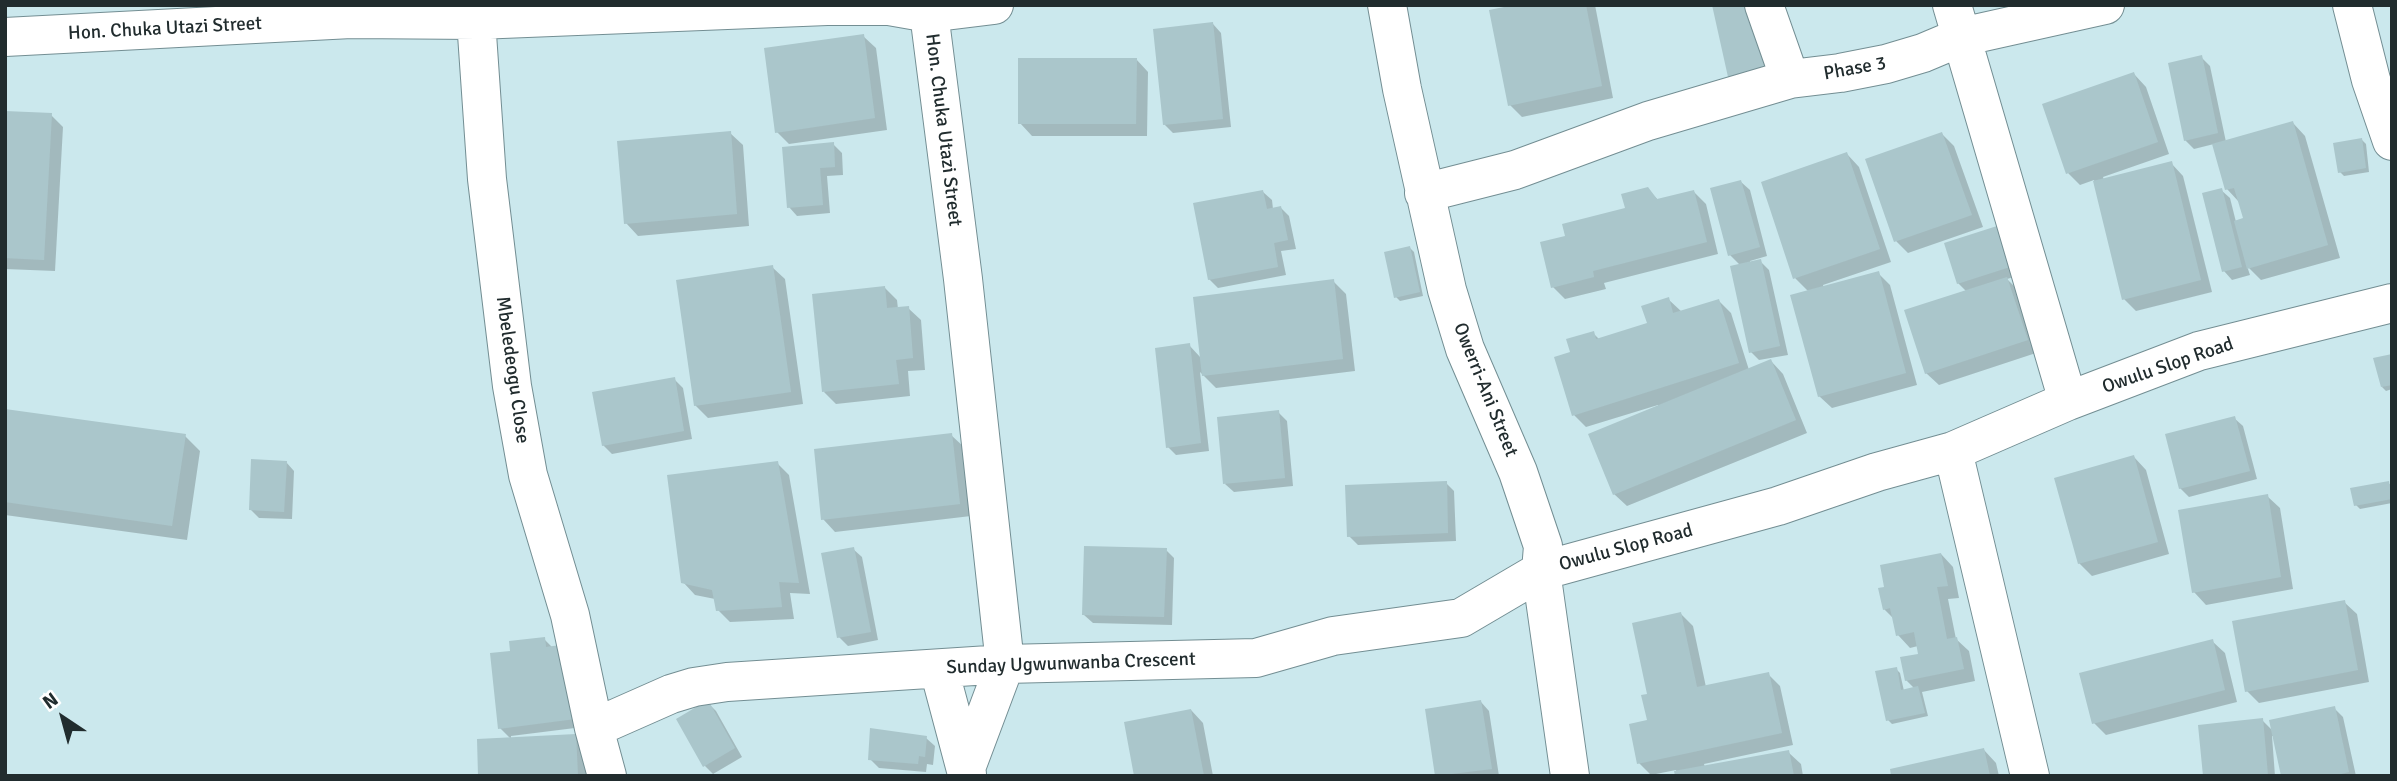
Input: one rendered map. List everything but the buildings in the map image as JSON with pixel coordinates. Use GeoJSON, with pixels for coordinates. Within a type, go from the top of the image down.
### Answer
{"type":"FeatureCollection","features":[{"type":"Feature","properties":{"kind":"street"},"geometry":{"type":"LineString","coordinates":[[929,13],[994,5]]}},
{"type":"Feature","properties":{"kind":"street","name":"Owerri-Ani Street"},"geometry":{"type":"LineString","coordinates":[[1387,5],[1402,89],[1447,290],[1465,349],[1518,472],[1543,546],[1541,571],[1570,776]]}},
{"type":"Feature","properties":{"kind":"street"},"geometry":{"type":"LineString","coordinates":[[1765,5],[1790,79]]}},
{"type":"Feature","properties":{"kind":"street","name":"Phase 3"},"geometry":{"type":"LineString","coordinates":[[1424,193],[1515,170],[1648,121],[1790,79],[1840,73],[1923,53],[1956,21],[2105,5]]}},
{"type":"Feature","properties":{"kind":"street"},"geometry":{"type":"LineString","coordinates":[[2351,5],[2371,79],[2392,141]]}},
{"type":"Feature","properties":{"kind":"street","name":"Hon. Chuka Utazi Street"},"geometry":{"type":"LineString","coordinates":[[5,37],[476,13],[889,6],[929,13],[963,279],[1005,664]]}},
{"type":"Feature","properties":{"kind":"street","name":"Mbeledeogu Close"},"geometry":{"type":"LineString","coordinates":[[476,13],[487,179],[512,386],[528,475],[570,615],[607,776]]}},
{"type":"Feature","properties":{"kind":"street"},"geometry":{"type":"LineString","coordinates":[[1956,21],[2068,401]]}},
{"type":"Feature","properties":{"kind":"street","name":"Owulu Slop Road"},"geometry":{"type":"LineString","coordinates":[[1541,571],[1777,506],[1877,472],[1953,451],[2068,401],[2200,351],[2392,303]]}},
{"type":"Feature","properties":{"kind":"street"},"geometry":{"type":"LineString","coordinates":[[1953,451],[2030,776]]}},
{"type":"Feature","properties":{"kind":"street","name":"Sunday Ugwunwanba Crescent"},"geometry":{"type":"LineString","coordinates":[[594,728],[671,694],[727,682],[1005,664],[1256,658],[1333,636],[1461,618],[1541,571]]}},
{"type":"Feature","properties":{"kind":"street"},"geometry":{"type":"LineString","coordinates":[[967,772],[1005,664]]}},
{"type":"Feature","properties":{"kind":"street"},"geometry":{"type":"LineString","coordinates":[[939,669],[967,772]]}}]}
